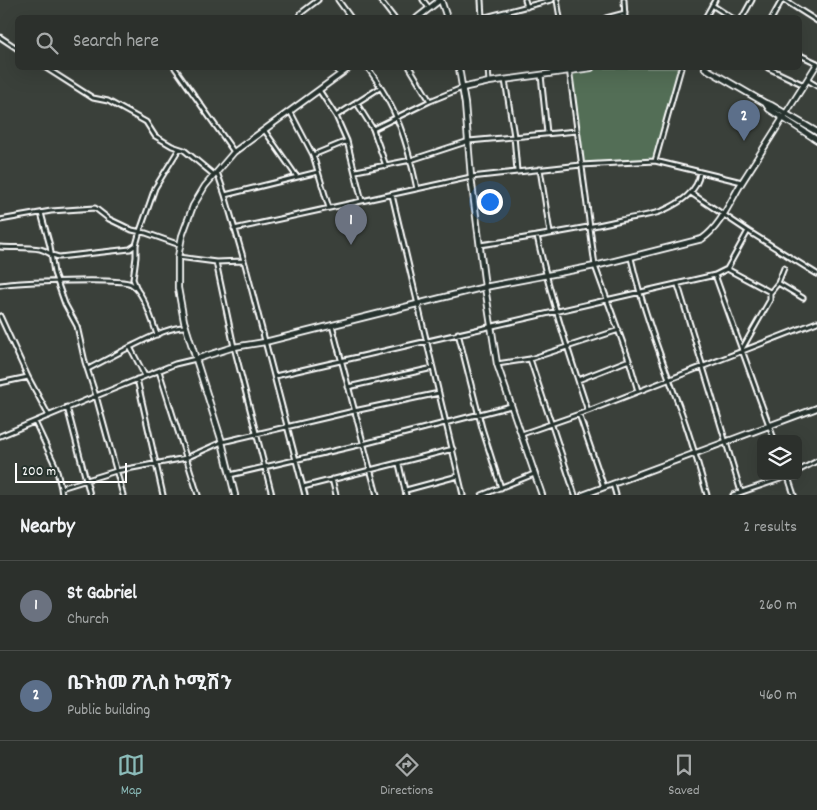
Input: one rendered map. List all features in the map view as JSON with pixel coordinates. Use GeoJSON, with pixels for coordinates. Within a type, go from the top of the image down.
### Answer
{"type":"FeatureCollection","features":[{"type":"Feature","properties":{"kind":"street"},"geometry":{"type":"LineString","coordinates":[[301,15],[318,0]]}},
{"type":"Feature","properties":{"kind":"street"},"geometry":{"type":"LineString","coordinates":[[338,0],[349,15]]}},
{"type":"Feature","properties":{"kind":"street"},"geometry":{"type":"LineString","coordinates":[[380,0],[392,15]]}},
{"type":"Feature","properties":{"kind":"street"},"geometry":{"type":"LineString","coordinates":[[423,0],[429,8]]}},
{"type":"Feature","properties":{"kind":"street"},"geometry":{"type":"LineString","coordinates":[[421,15],[441,0],[446,15]]}},
{"type":"Feature","properties":{"kind":"street"},"geometry":{"type":"LineString","coordinates":[[481,0],[482,15]]}},
{"type":"Feature","properties":{"kind":"street"},"geometry":{"type":"LineString","coordinates":[[525,0],[527,6]]}},
{"type":"Feature","properties":{"kind":"street"},"geometry":{"type":"LineString","coordinates":[[493,15],[551,0]]}},
{"type":"Feature","properties":{"kind":"street"},"geometry":{"type":"LineString","coordinates":[[557,0],[560,15]]}},
{"type":"Feature","properties":{"kind":"street"},"geometry":{"type":"LineString","coordinates":[[624,0],[625,15]]}},
{"type":"Feature","properties":{"kind":"street"},"geometry":{"type":"LineString","coordinates":[[707,15],[715,0]]}},
{"type":"Feature","properties":{"kind":"street"},"geometry":{"type":"LineString","coordinates":[[744,15],[752,0]]}},
{"type":"Feature","properties":{"kind":"street"},"geometry":{"type":"LineString","coordinates":[[774,15],[783,0],[817,20]]}},
{"type":"Feature","properties":{"kind":"street"},"geometry":{"type":"LineString","coordinates":[[712,5],[727,15]]}},
{"type":"Feature","properties":{"kind":"street"},"geometry":{"type":"LineString","coordinates":[[800,15],[802,11]]}},
{"type":"Feature","properties":{"kind":"street"},"geometry":{"type":"LineString","coordinates":[[0,36],[15,47]]}},
{"type":"Feature","properties":{"kind":"street"},"geometry":{"type":"LineString","coordinates":[[0,436],[137,379],[196,358],[485,287],[500,286],[595,266],[702,239],[709,234],[724,214],[742,182],[817,64],[802,56]]}},
{"type":"Feature","properties":{"kind":"street"},"geometry":{"type":"LineString","coordinates":[[49,70],[92,98],[108,101],[146,122],[155,136],[184,150],[216,173],[225,195],[244,261],[305,495]]}},
{"type":"Feature","properties":{"kind":"street"},"geometry":{"type":"LineString","coordinates":[[176,70],[234,152]]}},
{"type":"Feature","properties":{"kind":"street"},"geometry":{"type":"LineString","coordinates":[[337,70],[340,74]]}},
{"type":"Feature","properties":{"kind":"street"},"geometry":{"type":"LineString","coordinates":[[235,495],[222,442],[186,327],[178,288],[178,257],[186,221],[192,206],[204,186],[234,152],[346,70]]}},
{"type":"Feature","properties":{"kind":"street"},"geometry":{"type":"LineString","coordinates":[[369,70],[398,118],[411,160],[417,188]]}},
{"type":"Feature","properties":{"kind":"street"},"geometry":{"type":"LineString","coordinates":[[411,70],[430,101]]}},
{"type":"Feature","properties":{"kind":"street"},"geometry":{"type":"LineString","coordinates":[[459,70],[490,326],[497,364],[542,495]]}},
{"type":"Feature","properties":{"kind":"street"},"geometry":{"type":"LineString","coordinates":[[488,70],[489,82]]}},
{"type":"Feature","properties":{"kind":"street"},"geometry":{"type":"LineString","coordinates":[[373,130],[430,101],[462,88],[564,70]]}},
{"type":"Feature","properties":{"kind":"street"},"geometry":{"type":"LineString","coordinates":[[569,70],[595,266],[619,330],[638,391]]}},
{"type":"Feature","properties":{"kind":"street"},"geometry":{"type":"LineString","coordinates":[[655,161],[680,70]]}},
{"type":"Feature","properties":{"kind":"street"},"geometry":{"type":"LineString","coordinates":[[708,70],[765,104],[782,119],[817,140]]}},
{"type":"Feature","properties":{"kind":"street"},"geometry":{"type":"LineString","coordinates":[[774,70],[804,85]]}},
{"type":"Feature","properties":{"kind":"street"},"geometry":{"type":"LineString","coordinates":[[541,75],[547,133]]}},
{"type":"Feature","properties":{"kind":"street"},"geometry":{"type":"LineString","coordinates":[[505,80],[514,136],[517,171]]}},
{"type":"Feature","properties":{"kind":"street"},"geometry":{"type":"LineString","coordinates":[[807,80],[817,86]]}},
{"type":"Feature","properties":{"kind":"street"},"geometry":{"type":"LineString","coordinates":[[336,116],[381,87]]}},
{"type":"Feature","properties":{"kind":"street"},"geometry":{"type":"LineString","coordinates":[[319,90],[336,116],[347,141],[362,201]]}},
{"type":"Feature","properties":{"kind":"street"},"geometry":{"type":"LineString","coordinates":[[356,102],[373,130],[386,166]]}},
{"type":"Feature","properties":{"kind":"street"},"geometry":{"type":"LineString","coordinates":[[765,104],[786,113],[817,132]]}},
{"type":"Feature","properties":{"kind":"street"},"geometry":{"type":"LineString","coordinates":[[290,111],[313,155],[329,208]]}},
{"type":"Feature","properties":{"kind":"street"},"geometry":{"type":"LineString","coordinates":[[356,171],[411,160],[469,141],[577,130]]}},
{"type":"Feature","properties":{"kind":"street"},"geometry":{"type":"LineString","coordinates":[[264,131],[297,176]]}},
{"type":"Feature","properties":{"kind":"street"},"geometry":{"type":"LineString","coordinates":[[313,155],[347,141]]}},
{"type":"Feature","properties":{"kind":"street"},"geometry":{"type":"LineString","coordinates":[[157,335],[132,279],[136,245],[156,188],[179,148]]}},
{"type":"Feature","properties":{"kind":"street"},"geometry":{"type":"LineString","coordinates":[[234,229],[471,177],[581,165],[655,161],[742,182]]}},
{"type":"Feature","properties":{"kind":"street"},"geometry":{"type":"LineString","coordinates":[[540,169],[550,233]]}},
{"type":"Feature","properties":{"kind":"street"},"geometry":{"type":"LineString","coordinates":[[225,195],[318,172]]}},
{"type":"Feature","properties":{"kind":"street"},"geometry":{"type":"LineString","coordinates":[[480,245],[589,228],[661,211],[691,192],[697,184],[700,172]]}},
{"type":"Feature","properties":{"kind":"street"},"geometry":{"type":"LineString","coordinates":[[691,192],[748,232],[817,273]]}},
{"type":"Feature","properties":{"kind":"street"},"geometry":{"type":"LineString","coordinates":[[392,195],[463,495]]}},
{"type":"Feature","properties":{"kind":"street"},"geometry":{"type":"LineString","coordinates":[[0,220],[41,213],[95,208],[109,220],[132,230],[180,245]]}},
{"type":"Feature","properties":{"kind":"street"},"geometry":{"type":"LineString","coordinates":[[41,213],[52,256],[54,273],[65,304],[77,326],[123,495]]}},
{"type":"Feature","properties":{"kind":"street"},"geometry":{"type":"LineString","coordinates":[[274,376],[714,276],[727,269],[748,232]]}},
{"type":"Feature","properties":{"kind":"street"},"geometry":{"type":"LineString","coordinates":[[537,236],[545,275],[588,411]]}},
{"type":"Feature","properties":{"kind":"street"},"geometry":{"type":"LineString","coordinates":[[0,247],[38,249],[47,251],[52,256],[71,256],[130,249],[136,245]]}},
{"type":"Feature","properties":{"kind":"street"},"geometry":{"type":"LineString","coordinates":[[178,257],[216,262],[244,261]]}},
{"type":"Feature","properties":{"kind":"street"},"geometry":{"type":"LineString","coordinates":[[631,258],[639,294],[681,412],[707,494],[700,495]]}},
{"type":"Feature","properties":{"kind":"street"},"geometry":{"type":"LineString","coordinates":[[216,262],[234,348],[272,495]]}},
{"type":"Feature","properties":{"kind":"street"},"geometry":{"type":"LineString","coordinates":[[742,350],[770,300],[770,292],[778,283],[784,268]]}},
{"type":"Feature","properties":{"kind":"street"},"geometry":{"type":"LineString","coordinates":[[727,269],[770,292]]}},
{"type":"Feature","properties":{"kind":"street"},"geometry":{"type":"LineString","coordinates":[[714,276],[773,435]]}},
{"type":"Feature","properties":{"kind":"street"},"geometry":{"type":"LineString","coordinates":[[0,285],[83,281],[130,284],[137,290]]}},
{"type":"Feature","properties":{"kind":"street"},"geometry":{"type":"LineString","coordinates":[[778,283],[803,298]]}},
{"type":"Feature","properties":{"kind":"street"},"geometry":{"type":"LineString","coordinates":[[678,285],[742,492]]}},
{"type":"Feature","properties":{"kind":"street"},"geometry":{"type":"LineString","coordinates":[[0,316],[49,416]]}},
{"type":"Feature","properties":{"kind":"street"},"geometry":{"type":"LineString","coordinates":[[522,434],[588,411],[702,365],[774,340],[817,322]]}},
{"type":"Feature","properties":{"kind":"street"},"geometry":{"type":"LineString","coordinates":[[332,325],[377,495]]}},
{"type":"Feature","properties":{"kind":"street"},"geometry":{"type":"LineString","coordinates":[[88,370],[130,347],[157,335],[181,326],[186,327]]}},
{"type":"Feature","properties":{"kind":"street"},"geometry":{"type":"LineString","coordinates":[[497,364],[530,359],[569,348],[619,330]]}},
{"type":"Feature","properties":{"kind":"street"},"geometry":{"type":"LineString","coordinates":[[458,333],[479,415],[501,488]]}},
{"type":"Feature","properties":{"kind":"street"},"geometry":{"type":"LineString","coordinates":[[130,347],[145,376]]}},
{"type":"Feature","properties":{"kind":"street"},"geometry":{"type":"LineString","coordinates":[[530,359],[575,495]]}},
{"type":"Feature","properties":{"kind":"street"},"geometry":{"type":"LineString","coordinates":[[578,380],[629,360]]}},
{"type":"Feature","properties":{"kind":"street"},"geometry":{"type":"LineString","coordinates":[[348,387],[433,368]]}},
{"type":"Feature","properties":{"kind":"street"},"geometry":{"type":"LineString","coordinates":[[159,371],[198,495]]}},
{"type":"Feature","properties":{"kind":"street"},"geometry":{"type":"LineString","coordinates":[[0,383],[28,376]]}},
{"type":"Feature","properties":{"kind":"street"},"geometry":{"type":"LineString","coordinates":[[137,379],[163,495]]}},
{"type":"Feature","properties":{"kind":"street"},"geometry":{"type":"LineString","coordinates":[[61,488],[116,471],[186,458],[222,442],[439,393]]}},
{"type":"Feature","properties":{"kind":"street"},"geometry":{"type":"LineString","coordinates":[[230,475],[363,444],[511,406]]}},
{"type":"Feature","properties":{"kind":"street"},"geometry":{"type":"LineString","coordinates":[[67,407],[90,495]]}},
{"type":"Feature","properties":{"kind":"street"},"geometry":{"type":"LineString","coordinates":[[583,495],[817,408]]}},
{"type":"Feature","properties":{"kind":"street"},"geometry":{"type":"LineString","coordinates":[[579,414],[604,487]]}},
{"type":"Feature","properties":{"kind":"street"},"geometry":{"type":"LineString","coordinates":[[34,422],[56,467],[62,495]]}},
{"type":"Feature","properties":{"kind":"street"},"geometry":{"type":"LineString","coordinates":[[303,487],[453,449]]}},
{"type":"Feature","properties":{"kind":"street"},"geometry":{"type":"LineString","coordinates":[[802,469],[817,461]]}},
{"type":"Feature","properties":{"kind":"street"},"geometry":{"type":"LineString","coordinates":[[399,464],[406,495]]}},
{"type":"Feature","properties":{"kind":"street"},"geometry":{"type":"LineString","coordinates":[[482,495],[534,474]]}},
{"type":"Feature","properties":{"kind":"street"},"geometry":{"type":"LineString","coordinates":[[406,490],[458,476]]}},
{"type":"Feature","properties":{"kind":"street"},"geometry":{"type":"LineString","coordinates":[[332,479],[336,495]]}},
{"type":"Feature","properties":{"kind":"street"},"geometry":{"type":"LineString","coordinates":[[733,495],[776,480]]}},
{"type":"Feature","properties":{"kind":"street"},"geometry":{"type":"LineString","coordinates":[[789,480],[794,495]]}},
{"type":"Feature","properties":{"kind":"street"},"geometry":{"type":"LineString","coordinates":[[612,484],[616,495]]}},
{"type":"Feature","properties":{"kind":"green space"},"geometry":{"type":"Polygon","coordinates":[[[680,70],[655,160],[581,164],[569,71],[680,70]]]}},
{"type":"Feature","properties":{"kind":"place","name":"ቤጉክመ ፖሊስ ኮሚሽን"},"geometry":{"type":"Point","coordinates":[744,141]}},
{"type":"Feature","properties":{"kind":"place","name":"St Gabriel"},"geometry":{"type":"Point","coordinates":[351,245]}}]}
